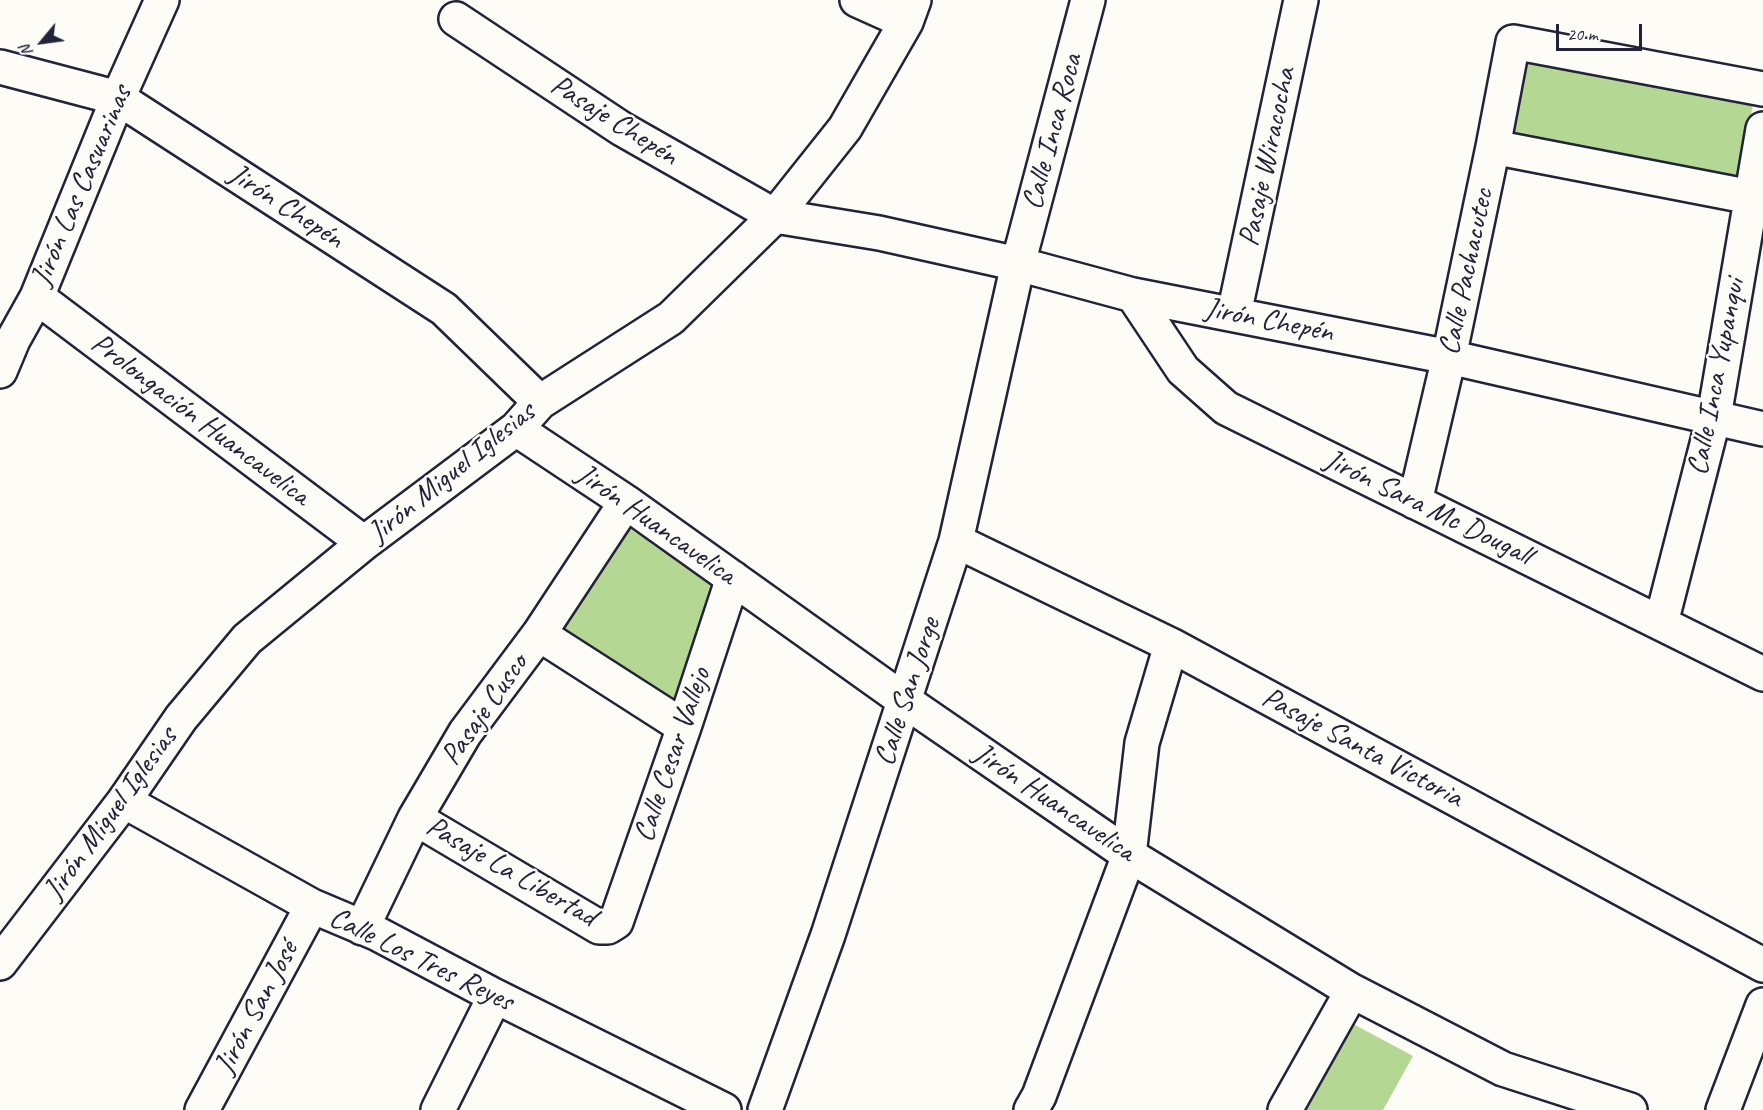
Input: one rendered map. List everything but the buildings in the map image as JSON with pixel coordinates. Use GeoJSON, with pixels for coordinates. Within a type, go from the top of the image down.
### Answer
{"type":"FeatureCollection","features":[{"type":"Feature","properties":{"kind":"street","name":"Jirón Las Casuarinas"},"geometry":{"type":"LineString","coordinates":[[0,370],[6,338],[37,297],[118,98],[162,0]]}},
{"type":"Feature","properties":{"kind":"street"},"geometry":{"type":"LineString","coordinates":[[857,0],[910,11]]}},
{"type":"Feature","properties":{"kind":"street","name":"Calle Inca Roca"},"geometry":{"type":"LineString","coordinates":[[1018,264],[1088,0]]}},
{"type":"Feature","properties":{"kind":"street","name":"Pasaje Wiracocha"},"geometry":{"type":"LineString","coordinates":[[1234,314],[1301,0]]}},
{"type":"Feature","properties":{"kind":"street","name":"Jirón Miguel Iglesias"},"geometry":{"type":"LineString","coordinates":[[0,963],[124,801],[181,718],[247,639],[364,543],[516,429],[540,402],[671,318],[775,216],[845,128],[910,11]]}},
{"type":"Feature","properties":{"kind":"street","name":"Pasaje Chepén"},"geometry":{"type":"LineString","coordinates":[[456,19],[622,129],[775,216]]}},
{"type":"Feature","properties":{"kind":"street","name":"Calle Pachacutec"},"geometry":{"type":"LineString","coordinates":[[1415,502],[1449,357],[1513,42],[1763,89]]}},
{"type":"Feature","properties":{"kind":"street","name":"Jirón Chepén"},"geometry":{"type":"LineString","coordinates":[[0,67],[118,98],[444,309],[540,402]]}},
{"type":"Feature","properties":{"kind":"street","name":"Calle Inca Yupanqui"},"geometry":{"type":"LineString","coordinates":[[1661,623],[1714,417],[1763,129]]}},
{"type":"Feature","properties":{"kind":"street"},"geometry":{"type":"LineString","coordinates":[[1493,147],[1751,197]]}},
{"type":"Feature","properties":{"kind":"street","name":"Jirón Chepén"},"geometry":{"type":"LineString","coordinates":[[775,216],[879,233],[1018,264],[1133,295],[1449,357],[1763,429]]}},
{"type":"Feature","properties":{"kind":"street","name":"Calle San Jorge"},"geometry":{"type":"LineString","coordinates":[[765,1110],[828,935],[956,541],[1018,264]]}},
{"type":"Feature","properties":{"kind":"street","name":"Jirón Sara Mc Dougall"},"geometry":{"type":"LineString","coordinates":[[1133,295],[1183,370],[1226,408],[1763,674]]}},
{"type":"Feature","properties":{"kind":"street","name":"Prolongación Huancavelica"},"geometry":{"type":"LineString","coordinates":[[37,297],[364,543]]}},
{"type":"Feature","properties":{"kind":"street","name":"Jirón Huancavelica"},"geometry":{"type":"LineString","coordinates":[[516,429],[626,502],[905,701],[1129,855],[1352,991],[1503,1069],[1630,1110]]}},
{"type":"Feature","properties":{"kind":"street","name":"Pasaje Cusco"},"geometry":{"type":"LineString","coordinates":[[362,928],[415,818],[465,733],[539,634],[626,502]]}},
{"type":"Feature","properties":{"kind":"street","name":"Pasaje Santa Victoria"},"geometry":{"type":"LineString","coordinates":[[956,541],[1171,645],[1763,965]]}},
{"type":"Feature","properties":{"kind":"street","name":"Calle Cesar Vallejo"},"geometry":{"type":"LineString","coordinates":[[608,927],[616,922],[733,578]]}},
{"type":"Feature","properties":{"kind":"street"},"geometry":{"type":"LineString","coordinates":[[539,634],[684,727]]}},
{"type":"Feature","properties":{"kind":"street"},"geometry":{"type":"LineString","coordinates":[[1031,1110],[1039,1096],[1129,855],[1142,743],[1171,645]]}},
{"type":"Feature","properties":{"kind":"street","name":"Calle Los Tres Reyes"},"geometry":{"type":"LineString","coordinates":[[124,801],[312,906],[376,933],[715,1108]]}},
{"type":"Feature","properties":{"kind":"street","name":"Pasaje La Libertad"},"geometry":{"type":"LineString","coordinates":[[415,818],[599,927],[608,927]]}},
{"type":"Feature","properties":{"kind":"street","name":"Jirón San José"},"geometry":{"type":"LineString","coordinates":[[202,1110],[312,906]]}},
{"type":"Feature","properties":{"kind":"street"},"geometry":{"type":"LineString","coordinates":[[1285,1110],[1352,991]]}},
{"type":"Feature","properties":{"kind":"street"},"geometry":{"type":"LineString","coordinates":[[438,1110],[495,996]]}},
{"type":"Feature","properties":{"kind":"street"},"geometry":{"type":"LineString","coordinates":[[1723,1110],[1763,1005]]}},
{"type":"Feature","properties":{"kind":"green space"},"geometry":{"type":"Polygon","coordinates":[[[1522,56],[1753,102],[1742,182],[1507,139],[1522,56]]]}},
{"type":"Feature","properties":{"kind":"green space"},"geometry":{"type":"Polygon","coordinates":[[[626,526],[716,585],[674,698],[563,631],[626,526]]]}},
{"type":"Feature","properties":{"kind":"green space"},"geometry":{"type":"Polygon","coordinates":[[[1342,1018],[1413,1056],[1383,1110],[1297,1110],[1342,1018]]]}}]}
